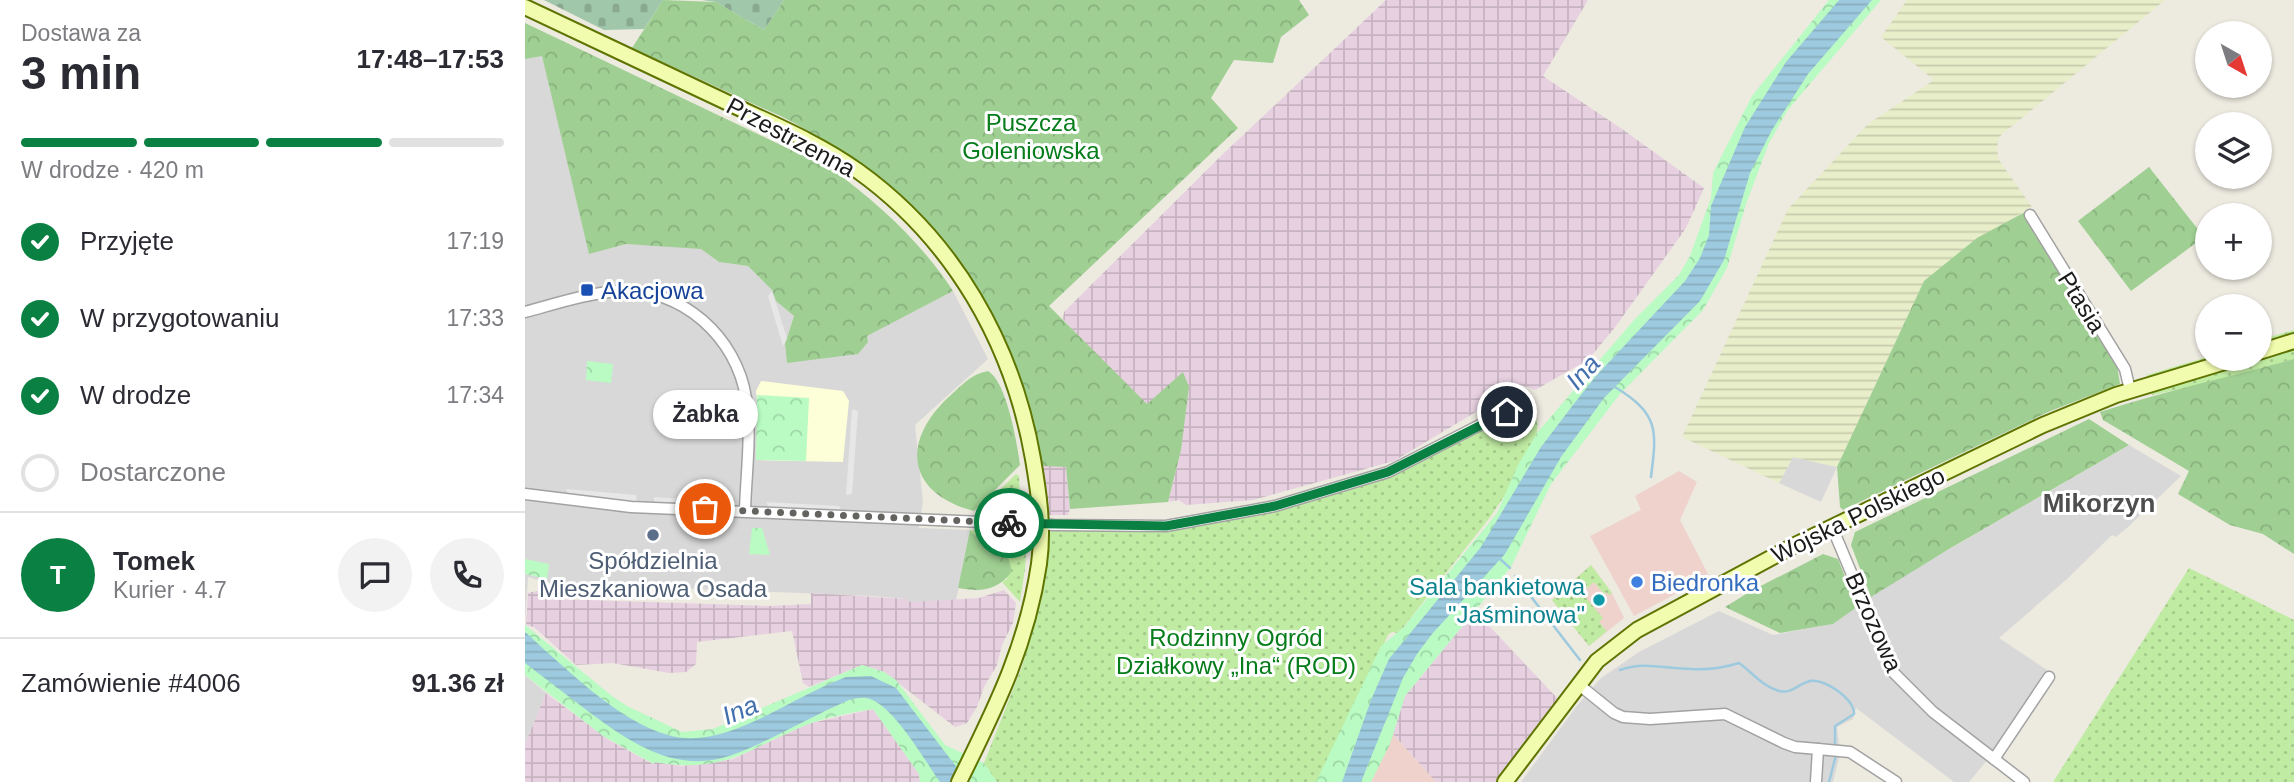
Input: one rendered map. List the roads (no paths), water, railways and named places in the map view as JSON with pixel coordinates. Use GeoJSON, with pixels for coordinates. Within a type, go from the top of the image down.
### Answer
{"type":"FeatureCollection","features":[{"type":"Feature","properties":{"kind":"street","name":"Przestrzenna"},"geometry":{"type":"LineString","coordinates":[[525,7],[804,138],[856,170],[924,229],[987,319],[1011,371],[1028,428],[1038,524],[1030,606],[1009,679],[959,782]]}},
{"type":"Feature","properties":{"kind":"street","name":"Ptasia"},"geometry":{"type":"LineString","coordinates":[[2029,215],[2125,369],[2130,390]]}},
{"type":"Feature","properties":{"kind":"street"},"geometry":{"type":"LineString","coordinates":[[529,311],[601,294],[631,292],[677,304],[697,315],[709,326],[736,361],[745,393],[745,510]]}},
{"type":"Feature","properties":{"kind":"street"},"geometry":{"type":"LineString","coordinates":[[2272,348],[2294,341]]}},
{"type":"Feature","properties":{"kind":"street","name":"Wojska Polskiego"},"geometry":{"type":"LineString","coordinates":[[1504,782],[1578,684],[1605,654],[1637,630],[1832,527],[2043,425],[2130,390],[2195,371]]}},
{"type":"Feature","properties":{"kind":"street"},"geometry":{"type":"LineString","coordinates":[[525,494],[631,507],[1038,524],[1166,526],[1275,506],[1388,472],[1525,402]]}},
{"type":"Feature","properties":{"kind":"street","name":"Brzozowa"},"geometry":{"type":"LineString","coordinates":[[1832,527],[1893,672],[1933,712],[2024,782]]}},
{"type":"Feature","properties":{"kind":"street"},"geometry":{"type":"LineString","coordinates":[[1994,760],[2049,677]]}},
{"type":"Feature","properties":{"kind":"street"},"geometry":{"type":"LineString","coordinates":[[1578,684],[1623,717],[1650,719],[1725,714],[1784,743],[1850,752],[1896,782]]}},
{"type":"Feature","properties":{"kind":"street"},"geometry":{"type":"LineString","coordinates":[[1816,782],[1818,749]]}},
{"type":"Feature","properties":{"kind":"water"},"geometry":{"type":"Polygon","coordinates":[[[1839,0],[1872,0],[1808,74],[1772,130],[1750,173],[1724,260],[1700,301],[1604,398],[1561,457],[1505,554],[1417,654],[1403,678],[1361,782],[1342,782],[1371,700],[1389,659],[1481,547],[1541,447],[1573,405],[1596,376],[1685,281],[1700,258],[1709,235],[1711,206],[1745,127],[1786,62],[1839,0]]]}},
{"type":"Feature","properties":{"kind":"water"},"geometry":{"type":"Polygon","coordinates":[[[525,632],[611,706],[649,728],[683,738],[727,732],[846,677],[871,676],[896,688],[968,782],[940,782],[896,720],[876,702],[864,698],[849,700],[732,755],[692,761],[656,753],[621,735],[525,663],[525,632]]]}},
{"type":"Feature","properties":{"kind":"waterway"},"geometry":{"type":"LineString","coordinates":[[1615,387],[1640,406],[1652,424],[1654,447],[1651,477]]}},
{"type":"Feature","properties":{"kind":"waterway"},"geometry":{"type":"LineString","coordinates":[[1499,558],[1510,568]]}},
{"type":"Feature","properties":{"kind":"waterway"},"geometry":{"type":"LineString","coordinates":[[1515,576],[1580,660]]}},
{"type":"Feature","properties":{"kind":"waterway"},"geometry":{"type":"LineString","coordinates":[[1620,670],[1646,666],[1709,669],[1739,663],[1763,683],[1779,691],[1791,690],[1810,681],[1823,683],[1838,691],[1853,708],[1854,714],[1835,726],[1835,745]]}},
{"type":"Feature","properties":{"kind":"waterway"},"geometry":{"type":"LineString","coordinates":[[1829,782],[1836,755]]}},
{"type":"Feature","properties":{"kind":"place","name":"Akacjowa"},"geometry":{"type":"Point","coordinates":[587,290]}},
{"type":"Feature","properties":{"kind":"place","name":"Żabka"},"geometry":{"type":"Point","coordinates":[705,509]}},
{"type":"Feature","properties":{"kind":"place","name":"Spółdzielnia Mieszkaniowa Osada"},"geometry":{"type":"Point","coordinates":[653,535]}},
{"type":"Feature","properties":{"kind":"place","name":"Biedronka"},"geometry":{"type":"Point","coordinates":[1637,582]}},
{"type":"Feature","properties":{"kind":"place","name":"Sala bankietowa \"Jaśminowa\""},"geometry":{"type":"Point","coordinates":[1599,600]}},
{"type":"Feature","properties":{"kind":"district","name":"Mikorzyn"},"geometry":{"type":"Point","coordinates":[2099,503]}},
{"type":"Feature","properties":{"kind":"park label","name":"Puszcza Goleniowska"},"geometry":{"type":"Point","coordinates":[1031,136]}},
{"type":"Feature","properties":{"kind":"park label","name":"Rodzinny Ogród Działkowy „Ina“ (ROD)"},"geometry":{"type":"Point","coordinates":[1236,651]}},
{"type":"Feature","properties":{"kind":"water label","name":"Ina"},"geometry":{"type":"Point","coordinates":[1583,372]}},
{"type":"Feature","properties":{"kind":"water label","name":"Ina"},"geometry":{"type":"Point","coordinates":[740,710]}}]}
